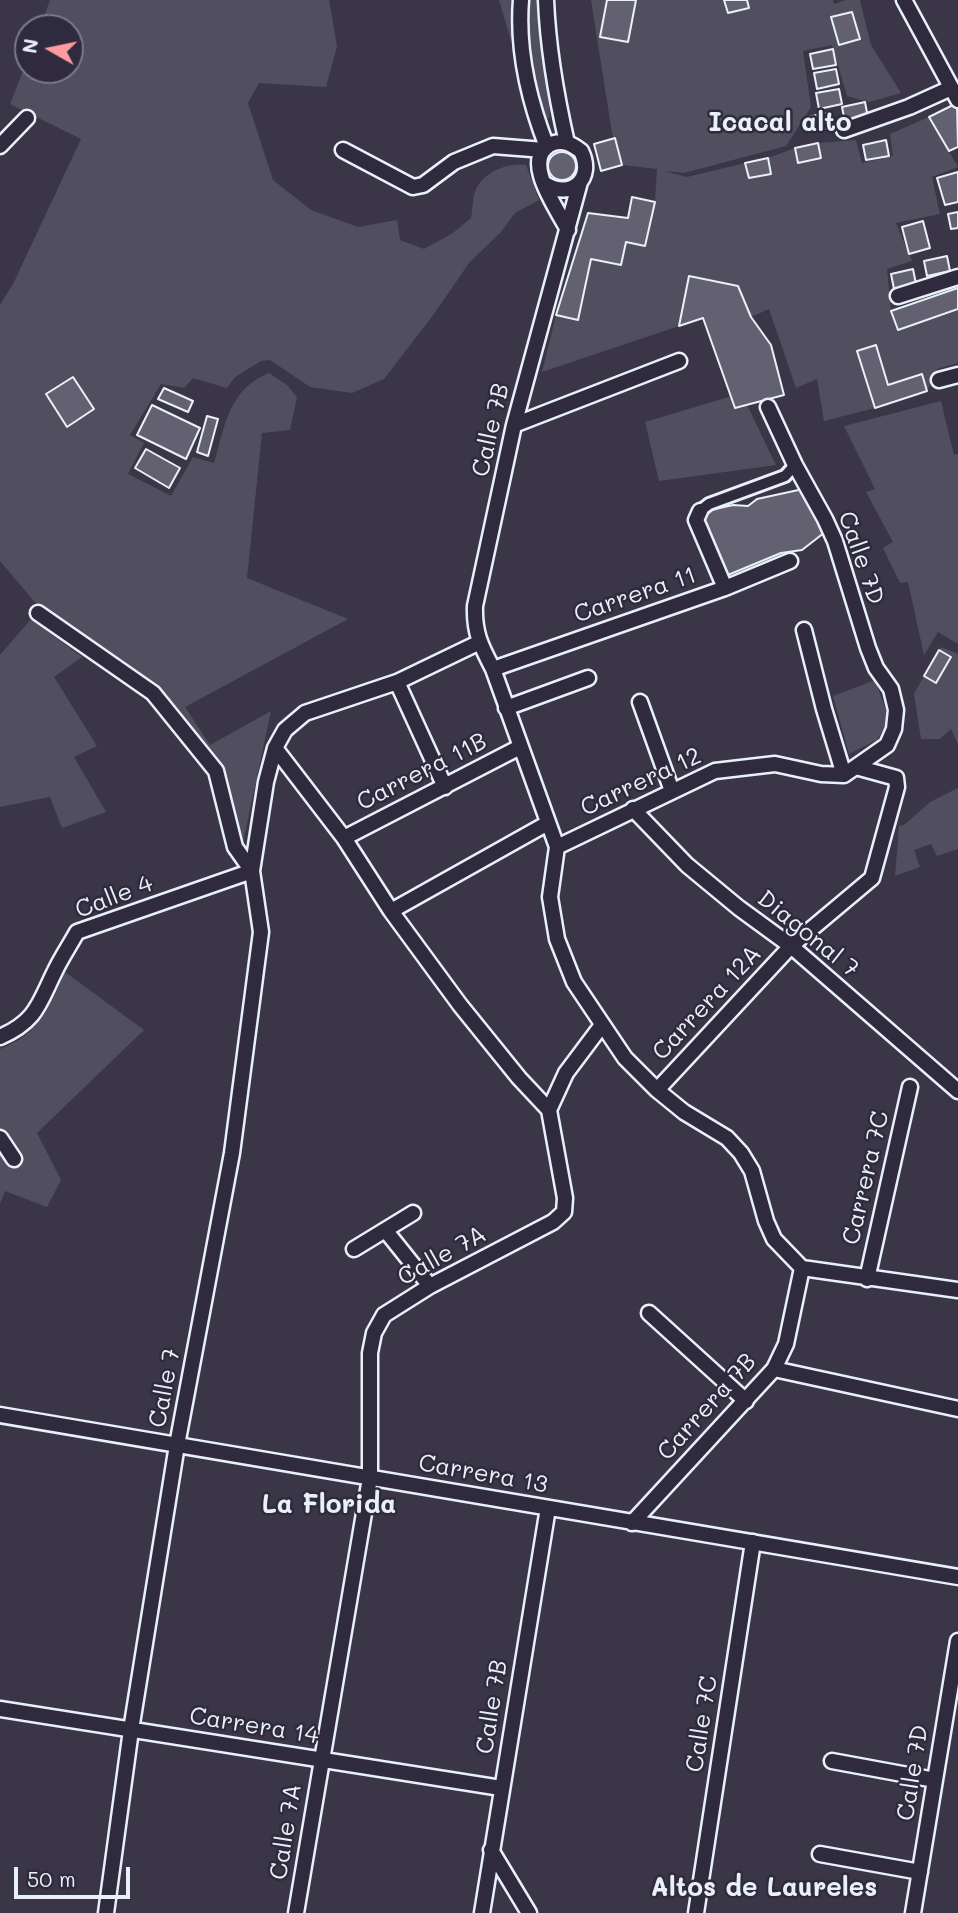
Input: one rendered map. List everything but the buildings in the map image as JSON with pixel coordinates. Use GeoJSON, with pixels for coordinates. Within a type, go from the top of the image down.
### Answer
{"type":"FeatureCollection","features":[{"type":"Feature","properties":{"kind":"street"},"geometry":{"type":"LineString","coordinates":[[521,0],[521,46],[535,117],[545,148],[537,167],[568,230]]}},
{"type":"Feature","properties":{"kind":"street"},"geometry":{"type":"LineString","coordinates":[[546,0],[548,41],[567,143]]}},
{"type":"Feature","properties":{"kind":"street"},"geometry":{"type":"LineString","coordinates":[[844,130],[955,94],[904,0]]}},
{"type":"Feature","properties":{"kind":"street"},"geometry":{"type":"LineString","coordinates":[[0,146],[27,118]]}},
{"type":"Feature","properties":{"kind":"street"},"geometry":{"type":"LineString","coordinates":[[342,150],[412,187],[423,185],[454,162],[493,146],[545,148],[557,142],[567,143],[581,151],[585,159],[584,175],[580,182],[563,191],[545,184]]}},
{"type":"Feature","properties":{"kind":"street","name":"Calle 7B"},"geometry":{"type":"LineString","coordinates":[[557,848],[493,669],[480,642],[475,625],[475,606],[514,425],[580,182]]}},
{"type":"Feature","properties":{"kind":"street"},"geometry":{"type":"LineString","coordinates":[[898,296],[958,277]]}},
{"type":"Feature","properties":{"kind":"street"},"geometry":{"type":"LineString","coordinates":[[514,425],[679,361]]}},
{"type":"Feature","properties":{"kind":"street"},"geometry":{"type":"LineString","coordinates":[[939,380],[958,375]]}},
{"type":"Feature","properties":{"kind":"street","name":"Calle 7D"},"geometry":{"type":"LineString","coordinates":[[768,407],[830,530],[868,648],[876,668],[891,689],[896,710],[894,729],[887,745],[850,771]]}},
{"type":"Feature","properties":{"kind":"street"},"geometry":{"type":"LineString","coordinates":[[724,588],[696,520],[701,511],[709,504],[785,476],[796,465]]}},
{"type":"Feature","properties":{"kind":"street","name":"Carrera 11"},"geometry":{"type":"LineString","coordinates":[[493,669],[724,588],[790,561]]}},
{"type":"Feature","properties":{"kind":"street"},"geometry":{"type":"LineString","coordinates":[[38,613],[153,693],[216,771],[234,847],[252,871]]}},
{"type":"Feature","properties":{"kind":"street"},"geometry":{"type":"LineString","coordinates":[[804,631],[824,709],[850,771]]}},
{"type":"Feature","properties":{"kind":"street"},"geometry":{"type":"LineString","coordinates":[[252,871],[266,782],[275,748],[285,730],[304,713],[397,682],[480,642]]}},
{"type":"Feature","properties":{"kind":"street"},"geometry":{"type":"LineString","coordinates":[[506,708],[588,678]]}},
{"type":"Feature","properties":{"kind":"street"},"geometry":{"type":"LineString","coordinates":[[397,682],[445,786]]}},
{"type":"Feature","properties":{"kind":"street"},"geometry":{"type":"LineString","coordinates":[[640,702],[672,791]]}},
{"type":"Feature","properties":{"kind":"street","name":"Carrera 11B"},"geometry":{"type":"LineString","coordinates":[[344,838],[520,747]]}},
{"type":"Feature","properties":{"kind":"street"},"geometry":{"type":"LineString","coordinates":[[275,748],[344,838],[391,911],[477,1026],[549,1110],[566,1073],[602,1025]]}},
{"type":"Feature","properties":{"kind":"street","name":"Carrera 12"},"geometry":{"type":"LineString","coordinates":[[557,848],[633,808],[715,771],[775,764],[821,774],[850,771],[896,778],[897,787],[872,877],[791,946]]}},
{"type":"Feature","properties":{"kind":"street","name":"Diagonal 7"},"geometry":{"type":"LineString","coordinates":[[633,808],[687,865],[791,946],[958,1091]]}},
{"type":"Feature","properties":{"kind":"street"},"geometry":{"type":"LineString","coordinates":[[391,911],[548,823]]}},
{"type":"Feature","properties":{"kind":"street"},"geometry":{"type":"LineString","coordinates":[[557,848],[550,897],[557,939],[574,982],[625,1058],[657,1090],[684,1112],[727,1138],[741,1153],[752,1171],[765,1221],[774,1239],[802,1268],[958,1290]]}},
{"type":"Feature","properties":{"kind":"street","name":"Calle 4"},"geometry":{"type":"LineString","coordinates":[[0,1037],[12,1032],[38,1009],[55,970],[77,932],[252,871]]}},
{"type":"Feature","properties":{"kind":"street","name":"Calle 7"},"geometry":{"type":"LineString","coordinates":[[106,1913],[131,1730],[177,1445],[232,1153],[254,999],[261,932],[252,871]]}},
{"type":"Feature","properties":{"kind":"street","name":"Carrera 12A"},"geometry":{"type":"LineString","coordinates":[[657,1090],[791,946]]}},
{"type":"Feature","properties":{"kind":"street","name":"Carrera 7C"},"geometry":{"type":"LineString","coordinates":[[867,1279],[910,1087]]}},
{"type":"Feature","properties":{"kind":"street","name":"Calle 7A"},"geometry":{"type":"LineString","coordinates":[[296,1913],[370,1478],[370,1353],[374,1333],[384,1315],[429,1286],[553,1222],[565,1212],[565,1198],[549,1110]]}},
{"type":"Feature","properties":{"kind":"street"},"geometry":{"type":"LineString","coordinates":[[0,1138],[15,1159]]}},
{"type":"Feature","properties":{"kind":"street"},"geometry":{"type":"LineString","coordinates":[[354,1249],[413,1213]]}},
{"type":"Feature","properties":{"kind":"street"},"geometry":{"type":"LineString","coordinates":[[386,1231],[429,1286]]}},
{"type":"Feature","properties":{"kind":"street","name":"Carrera 7B"},"geometry":{"type":"LineString","coordinates":[[632,1522],[774,1369],[786,1344],[802,1268]]}},
{"type":"Feature","properties":{"kind":"street"},"geometry":{"type":"LineString","coordinates":[[649,1313],[746,1401]]}},
{"type":"Feature","properties":{"kind":"street"},"geometry":{"type":"LineString","coordinates":[[774,1369],[958,1409]]}},
{"type":"Feature","properties":{"kind":"street","name":"Carrera 13"},"geometry":{"type":"LineString","coordinates":[[0,1415],[958,1577]]}},
{"type":"Feature","properties":{"kind":"street","name":"Calle 7B"},"geometry":{"type":"LineString","coordinates":[[482,1913],[548,1508]]}},
{"type":"Feature","properties":{"kind":"street","name":"Calle 7C"},"geometry":{"type":"LineString","coordinates":[[696,1913],[753,1542]]}},
{"type":"Feature","properties":{"kind":"street","name":"Calle 7D"},"geometry":{"type":"LineString","coordinates":[[913,1913],[958,1641]]}},
{"type":"Feature","properties":{"kind":"street","name":"Carrera 14"},"geometry":{"type":"LineString","coordinates":[[0,1709],[501,1788]]}},
{"type":"Feature","properties":{"kind":"street"},"geometry":{"type":"LineString","coordinates":[[832,1760],[935,1780]]}},
{"type":"Feature","properties":{"kind":"street"},"geometry":{"type":"LineString","coordinates":[[491,1850],[528,1913]]}},
{"type":"Feature","properties":{"kind":"street"},"geometry":{"type":"LineString","coordinates":[[820,1853],[920,1872]]}},
{"type":"Feature","properties":{"kind":"shaded area"},"geometry":{"type":"Polygon","coordinates":[[[50,0],[329,0],[337,46],[326,87],[259,83],[248,103],[273,180],[311,210],[358,227],[397,220],[400,240],[424,249],[453,233],[471,218],[476,189],[485,177],[497,170],[511,165],[526,165],[539,200],[515,213],[501,232],[469,263],[384,379],[352,393],[310,387],[270,360],[261,361],[235,377],[227,388],[193,378],[184,388],[161,384],[130,435],[144,443],[128,474],[171,496],[193,457],[214,463],[226,422],[237,398],[245,388],[269,373],[287,385],[297,397],[290,430],[262,433],[247,578],[348,619],[185,707],[210,745],[271,711],[242,847],[222,767],[216,767],[154,690],[39,607],[0,561],[0,305],[14,282],[81,139],[10,104],[18,84],[84,84],[84,14],[45,14],[50,0]]]}},
{"type":"Feature","properties":{"kind":"shaded area"},"geometry":{"type":"Polygon","coordinates":[[[499,0],[516,0],[511,41],[499,0]]]}},
{"type":"Feature","properties":{"kind":"shaded area"},"geometry":{"type":"Polygon","coordinates":[[[528,0],[541,0],[550,118],[539,119],[528,42],[528,0]]]}},
{"type":"Feature","properties":{"kind":"shaded area"},"geometry":{"type":"Polygon","coordinates":[[[591,0],[833,0],[834,4],[846,0],[860,0],[871,45],[901,93],[869,102],[847,96],[832,45],[803,51],[811,107],[786,146],[684,173],[664,171],[687,177],[745,163],[749,178],[771,174],[768,158],[795,148],[799,163],[821,158],[818,143],[856,140],[862,163],[893,156],[890,134],[929,117],[958,167],[932,177],[940,214],[896,223],[912,261],[887,269],[891,311],[898,330],[958,309],[958,363],[937,369],[927,391],[922,374],[888,385],[876,345],[858,351],[875,408],[824,421],[817,379],[796,388],[769,309],[751,317],[738,286],[690,277],[679,326],[542,372],[556,315],[578,319],[591,259],[620,265],[626,242],[655,202],[657,169],[622,165],[612,133],[591,0]]]}},
{"type":"Feature","properties":{"kind":"shaded area"},"geometry":{"type":"Polygon","coordinates":[[[732,396],[735,408],[747,405],[776,465],[659,481],[645,422],[732,396]]]}},
{"type":"Feature","properties":{"kind":"shaded area"},"geometry":{"type":"Polygon","coordinates":[[[941,401],[954,455],[958,454],[958,644],[938,632],[924,655],[908,582],[900,583],[883,548],[893,542],[866,492],[875,489],[844,426],[941,401]]]}},
{"type":"Feature","properties":{"kind":"shaded area"},"geometry":{"type":"Polygon","coordinates":[[[31,619],[82,657],[54,677],[97,746],[74,757],[106,812],[62,828],[50,797],[0,807],[0,655],[31,619]]]}},
{"type":"Feature","properties":{"kind":"shaded area"},"geometry":{"type":"Polygon","coordinates":[[[941,647],[958,654],[958,744],[951,729],[940,739],[921,739],[914,694],[924,676],[936,682],[951,658],[939,650],[941,647]]]}},
{"type":"Feature","properties":{"kind":"shaded area"},"geometry":{"type":"Polygon","coordinates":[[[875,680],[889,719],[877,740],[849,754],[833,696],[875,680]]]}},
{"type":"Feature","properties":{"kind":"shaded area"},"geometry":{"type":"Polygon","coordinates":[[[958,788],[958,849],[937,856],[931,844],[914,850],[920,867],[895,876],[899,826],[904,825],[930,802],[958,788]]]}},
{"type":"Feature","properties":{"kind":"shaded area"},"geometry":{"type":"Polygon","coordinates":[[[65,972],[144,1030],[37,1133],[61,1180],[47,1207],[5,1191],[0,1204],[0,1049],[14,1043],[34,1028],[48,1008],[65,972]]]}},
{"type":"Feature","properties":{"kind":"district","name":"Icacal alto"},"geometry":{"type":"Point","coordinates":[780,123]}},
{"type":"Feature","properties":{"kind":"district","name":"La Florida"},"geometry":{"type":"Point","coordinates":[329,1505]}},
{"type":"Feature","properties":{"kind":"district","name":"Altos de Laureles"},"geometry":{"type":"Point","coordinates":[764,1888]}}]}
